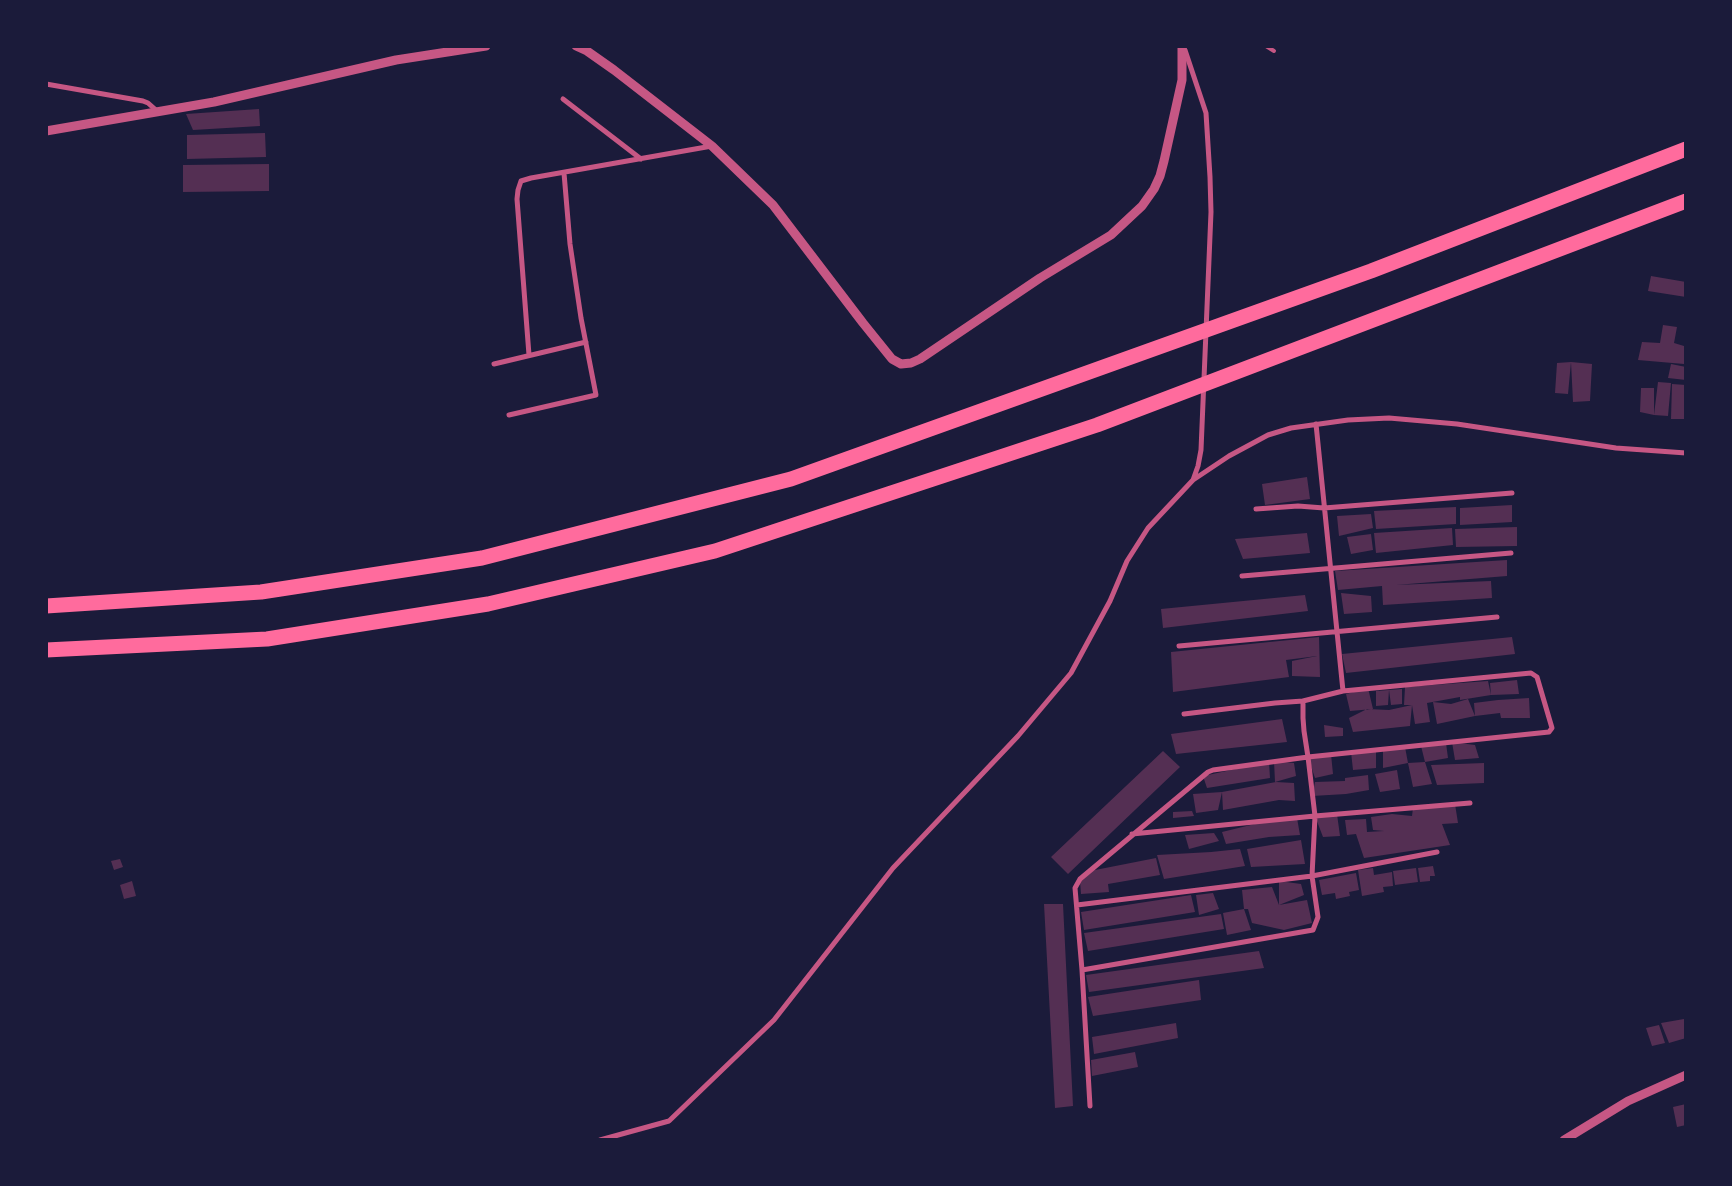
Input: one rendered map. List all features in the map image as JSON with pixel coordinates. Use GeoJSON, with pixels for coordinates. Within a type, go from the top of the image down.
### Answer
{"type":"FeatureCollection","features":[{"type":"Feature","properties":{"kind":"highway"},"geometry":{"type":"LineString","coordinates":[[46,606],[261,592],[482,558],[791,478],[1371,270],[1686,149]]}},
{"type":"Feature","properties":{"kind":"highway"},"geometry":{"type":"LineString","coordinates":[[46,650],[267,638],[488,604],[715,551],[1098,425],[1686,201]]}},
{"type":"Feature","properties":{"kind":"street"},"geometry":{"type":"LineString","coordinates":[[46,131],[214,102],[448,49],[486,46]]}},
{"type":"Feature","properties":{"kind":"street"},"geometry":{"type":"LineString","coordinates":[[576,46],[587,51],[614,70],[712,146],[773,205],[892,359],[901,364],[911,363],[935,349],[1040,278],[1111,235],[1142,206],[1154,189],[1162,169],[1182,80],[1183,46]]}},
{"type":"Feature","properties":{"kind":"street"},"geometry":{"type":"LineString","coordinates":[[1183,46],[1206,113],[1211,212],[1201,450],[1193,480]]}},
{"type":"Feature","properties":{"kind":"street"},"geometry":{"type":"LineString","coordinates":[[46,84],[143,101],[148,103],[157,112]]}},
{"type":"Feature","properties":{"kind":"street"},"geometry":{"type":"LineString","coordinates":[[563,99],[641,159]]}},
{"type":"Feature","properties":{"kind":"street"},"geometry":{"type":"LineString","coordinates":[[529,355],[518,190],[521,181],[712,146]]}},
{"type":"Feature","properties":{"kind":"street"},"geometry":{"type":"LineString","coordinates":[[509,415],[596,395],[570,244],[564,173]]}},
{"type":"Feature","properties":{"kind":"street"},"geometry":{"type":"LineString","coordinates":[[494,364],[586,342]]}},
{"type":"Feature","properties":{"kind":"street"},"geometry":{"type":"LineString","coordinates":[[600,1140],[669,1121],[774,1020],[893,868],[1018,736],[1071,673],[1110,601],[1127,561],[1148,528],[1193,480],[1229,456],[1268,435],[1291,428],[1389,418],[1457,424],[1616,448],[1686,453]]}},
{"type":"Feature","properties":{"kind":"street"},"geometry":{"type":"LineString","coordinates":[[1316,424],[1342,691]]}},
{"type":"Feature","properties":{"kind":"street"},"geometry":{"type":"LineString","coordinates":[[1256,509],[1298,506],[1324,508],[1512,493]]}},
{"type":"Feature","properties":{"kind":"street"},"geometry":{"type":"LineString","coordinates":[[1242,576],[1511,554]]}},
{"type":"Feature","properties":{"kind":"street"},"geometry":{"type":"LineString","coordinates":[[1179,646],[1496,617]]}},
{"type":"Feature","properties":{"kind":"street"},"geometry":{"type":"LineString","coordinates":[[1090,1106],[1076,888],[1078,882],[1132,834],[1208,772],[1308,756],[1547,733],[1552,730],[1537,677],[1532,673],[1342,691],[1303,701],[1184,714]]}},
{"type":"Feature","properties":{"kind":"street"},"geometry":{"type":"LineString","coordinates":[[1082,970],[1313,930],[1318,917],[1312,876],[1315,816],[1303,718],[1303,701]]}},
{"type":"Feature","properties":{"kind":"street"},"geometry":{"type":"LineString","coordinates":[[1132,834],[1470,803]]}},
{"type":"Feature","properties":{"kind":"street"},"geometry":{"type":"LineString","coordinates":[[1077,905],[1312,876],[1437,852]]}},
{"type":"Feature","properties":{"kind":"street"},"geometry":{"type":"LineString","coordinates":[[1564,1140],[1628,1101],[1686,1075]]}},
{"type":"Feature","properties":{"kind":"lane"},"geometry":{"type":"LineString","coordinates":[[1266,46],[1274,51]]}},
{"type":"Feature","properties":{"kind":"building"},"geometry":{"type":"Polygon","coordinates":[[[259,109],[260,126],[193,130],[186,114],[259,109]]]}},
{"type":"Feature","properties":{"kind":"building"},"geometry":{"type":"Polygon","coordinates":[[[265,133],[266,157],[187,159],[187,135],[265,133]]]}},
{"type":"Feature","properties":{"kind":"building"},"geometry":{"type":"Polygon","coordinates":[[[269,164],[269,191],[183,192],[183,165],[269,164]]]}},
{"type":"Feature","properties":{"kind":"building"},"geometry":{"type":"Polygon","coordinates":[[[1651,276],[1686,282],[1686,297],[1648,291],[1651,276]]]}},
{"type":"Feature","properties":{"kind":"building"},"geometry":{"type":"Polygon","coordinates":[[[1663,325],[1677,327],[1674,343],[1684,346],[1684,364],[1638,360],[1642,342],[1660,343],[1663,325]]]}},
{"type":"Feature","properties":{"kind":"building"},"geometry":{"type":"Polygon","coordinates":[[[1571,362],[1592,364],[1590,401],[1573,402],[1571,362]]]}},
{"type":"Feature","properties":{"kind":"building"},"geometry":{"type":"Polygon","coordinates":[[[1571,362],[1568,394],[1555,393],[1557,363],[1571,362]]]}},
{"type":"Feature","properties":{"kind":"building"},"geometry":{"type":"Polygon","coordinates":[[[1671,364],[1686,367],[1686,380],[1668,378],[1671,364]]]}},
{"type":"Feature","properties":{"kind":"building"},"geometry":{"type":"Polygon","coordinates":[[[1658,382],[1671,383],[1668,416],[1654,415],[1658,382]]]}},
{"type":"Feature","properties":{"kind":"building"},"geometry":{"type":"Polygon","coordinates":[[[1672,384],[1686,385],[1684,419],[1671,419],[1672,384]]]}},
{"type":"Feature","properties":{"kind":"building"},"geometry":{"type":"Polygon","coordinates":[[[1641,388],[1654,388],[1654,415],[1640,412],[1641,388]]]}},
{"type":"Feature","properties":{"kind":"building"},"geometry":{"type":"Polygon","coordinates":[[[1307,477],[1310,499],[1265,505],[1262,484],[1307,477]]]}},
{"type":"Feature","properties":{"kind":"building"},"geometry":{"type":"Polygon","coordinates":[[[1512,505],[1512,522],[1460,525],[1460,508],[1512,505]]]}},
{"type":"Feature","properties":{"kind":"building"},"geometry":{"type":"Polygon","coordinates":[[[1456,507],[1456,524],[1376,529],[1374,511],[1456,507]]]}},
{"type":"Feature","properties":{"kind":"building"},"geometry":{"type":"Polygon","coordinates":[[[1371,514],[1373,528],[1339,536],[1337,516],[1371,514]]]}},
{"type":"Feature","properties":{"kind":"building"},"geometry":{"type":"Polygon","coordinates":[[[1517,527],[1517,546],[1456,547],[1455,529],[1517,527]]]}},
{"type":"Feature","properties":{"kind":"building"},"geometry":{"type":"Polygon","coordinates":[[[1452,528],[1453,545],[1376,553],[1374,533],[1452,528]]]}},
{"type":"Feature","properties":{"kind":"building"},"geometry":{"type":"Polygon","coordinates":[[[1307,533],[1310,553],[1243,559],[1235,539],[1307,533]]]}},
{"type":"Feature","properties":{"kind":"building"},"geometry":{"type":"Polygon","coordinates":[[[1371,534],[1373,550],[1351,554],[1347,537],[1371,534]]]}},
{"type":"Feature","properties":{"kind":"building"},"geometry":{"type":"Polygon","coordinates":[[[1507,560],[1507,576],[1396,585],[1491,581],[1492,598],[1383,605],[1382,586],[1338,590],[1335,571],[1507,560]]]}},
{"type":"Feature","properties":{"kind":"building"},"geometry":{"type":"Polygon","coordinates":[[[1341,593],[1371,596],[1372,612],[1344,614],[1341,593]]]}},
{"type":"Feature","properties":{"kind":"building"},"geometry":{"type":"Polygon","coordinates":[[[1305,595],[1308,611],[1163,628],[1161,609],[1305,595]]]}},
{"type":"Feature","properties":{"kind":"building"},"geometry":{"type":"Polygon","coordinates":[[[1319,637],[1320,677],[1292,676],[1292,661],[1317,656],[1286,660],[1289,677],[1173,692],[1171,652],[1319,637]]]}},
{"type":"Feature","properties":{"kind":"building"},"geometry":{"type":"Polygon","coordinates":[[[1512,637],[1515,654],[1346,673],[1342,654],[1512,637]]]}},
{"type":"Feature","properties":{"kind":"building"},"geometry":{"type":"Polygon","coordinates":[[[1517,680],[1519,694],[1491,695],[1490,683],[1517,680]]]}},
{"type":"Feature","properties":{"kind":"building"},"geometry":{"type":"Polygon","coordinates":[[[1488,681],[1491,695],[1460,700],[1460,697],[1427,703],[1430,722],[1415,724],[1412,705],[1404,705],[1405,687],[1488,681]]]}},
{"type":"Feature","properties":{"kind":"building"},"geometry":{"type":"Polygon","coordinates":[[[1368,688],[1373,709],[1350,711],[1346,694],[1368,688]]]}},
{"type":"Feature","properties":{"kind":"building"},"geometry":{"type":"Polygon","coordinates":[[[1402,689],[1402,704],[1391,705],[1389,690],[1402,689]]]}},
{"type":"Feature","properties":{"kind":"building"},"geometry":{"type":"Polygon","coordinates":[[[1389,690],[1388,705],[1376,706],[1376,691],[1389,690]]]}},
{"type":"Feature","properties":{"kind":"building"},"geometry":{"type":"Polygon","coordinates":[[[1529,698],[1530,718],[1501,718],[1500,713],[1475,716],[1474,703],[1529,698]]]}},
{"type":"Feature","properties":{"kind":"building"},"geometry":{"type":"Polygon","coordinates":[[[1468,699],[1475,716],[1437,724],[1433,702],[1451,704],[1468,699]]]}},
{"type":"Feature","properties":{"kind":"building"},"geometry":{"type":"Polygon","coordinates":[[[1412,705],[1410,726],[1353,732],[1349,718],[1367,709],[1389,710],[1412,705]]]}},
{"type":"Feature","properties":{"kind":"building"},"geometry":{"type":"Polygon","coordinates":[[[1282,719],[1287,742],[1176,754],[1171,734],[1282,719]]]}},
{"type":"Feature","properties":{"kind":"building"},"geometry":{"type":"Polygon","coordinates":[[[1324,725],[1343,728],[1343,736],[1325,737],[1324,725]]]}},
{"type":"Feature","properties":{"kind":"building"},"geometry":{"type":"Polygon","coordinates":[[[1452,742],[1475,745],[1479,758],[1455,760],[1452,742]]]}},
{"type":"Feature","properties":{"kind":"building"},"geometry":{"type":"Polygon","coordinates":[[[1446,743],[1448,758],[1425,762],[1421,746],[1446,743]]]}},
{"type":"Feature","properties":{"kind":"building"},"geometry":{"type":"Polygon","coordinates":[[[1405,747],[1408,763],[1383,768],[1383,749],[1405,747]]]}},
{"type":"Feature","properties":{"kind":"building"},"geometry":{"type":"Polygon","coordinates":[[[1376,750],[1376,768],[1353,770],[1351,752],[1376,750]]]}},
{"type":"Feature","properties":{"kind":"building"},"geometry":{"type":"Polygon","coordinates":[[[1163,751],[1180,767],[1068,874],[1051,857],[1163,751]]]}},
{"type":"Feature","properties":{"kind":"building"},"geometry":{"type":"Polygon","coordinates":[[[1331,754],[1333,774],[1315,778],[1308,757],[1331,754]]]}},
{"type":"Feature","properties":{"kind":"building"},"geometry":{"type":"Polygon","coordinates":[[[1274,761],[1294,763],[1296,776],[1275,782],[1274,761]]]}},
{"type":"Feature","properties":{"kind":"building"},"geometry":{"type":"Polygon","coordinates":[[[1269,762],[1270,778],[1207,788],[1203,776],[1269,762]]]}},
{"type":"Feature","properties":{"kind":"building"},"geometry":{"type":"Polygon","coordinates":[[[1425,762],[1432,784],[1413,787],[1408,763],[1425,762]]]}},
{"type":"Feature","properties":{"kind":"building"},"geometry":{"type":"Polygon","coordinates":[[[1484,763],[1484,783],[1437,785],[1431,765],[1484,763]]]}},
{"type":"Feature","properties":{"kind":"building"},"geometry":{"type":"Polygon","coordinates":[[[1397,770],[1400,789],[1380,792],[1375,774],[1397,770]]]}},
{"type":"Feature","properties":{"kind":"building"},"geometry":{"type":"Polygon","coordinates":[[[1368,775],[1369,790],[1346,794],[1312,796],[1315,782],[1345,781],[1345,778],[1368,775]]]}},
{"type":"Feature","properties":{"kind":"building"},"geometry":{"type":"Polygon","coordinates":[[[1276,782],[1294,783],[1295,801],[1279,800],[1223,810],[1222,792],[1276,782]]]}},
{"type":"Feature","properties":{"kind":"building"},"geometry":{"type":"Polygon","coordinates":[[[1222,792],[1218,810],[1196,813],[1193,794],[1222,792]]]}},
{"type":"Feature","properties":{"kind":"building"},"geometry":{"type":"Polygon","coordinates":[[[1455,804],[1458,823],[1442,824],[1450,845],[1364,858],[1356,834],[1347,835],[1345,820],[1366,819],[1367,832],[1384,831],[1373,830],[1371,817],[1392,814],[1412,816],[1413,808],[1455,804]]]}},
{"type":"Feature","properties":{"kind":"building"},"geometry":{"type":"Polygon","coordinates":[[[1192,811],[1194,816],[1173,818],[1173,812],[1192,811]]]}},
{"type":"Feature","properties":{"kind":"building"},"geometry":{"type":"Polygon","coordinates":[[[1337,814],[1340,836],[1323,837],[1315,816],[1337,814]]]}},
{"type":"Feature","properties":{"kind":"building"},"geometry":{"type":"Polygon","coordinates":[[[1297,818],[1300,835],[1269,837],[1226,844],[1222,832],[1263,822],[1297,818]]]}},
{"type":"Feature","properties":{"kind":"building"},"geometry":{"type":"Polygon","coordinates":[[[1214,833],[1219,841],[1189,849],[1185,835],[1214,833]]]}},
{"type":"Feature","properties":{"kind":"building"},"geometry":{"type":"Polygon","coordinates":[[[1301,840],[1305,864],[1251,867],[1247,849],[1301,840]]]}},
{"type":"Feature","properties":{"kind":"building"},"geometry":{"type":"Polygon","coordinates":[[[1240,849],[1245,866],[1164,879],[1157,855],[1211,852],[1240,849]]]}},
{"type":"Feature","properties":{"kind":"building"},"geometry":{"type":"Polygon","coordinates":[[[1156,858],[1160,875],[1108,884],[1109,892],[1081,894],[1080,881],[1090,871],[1156,858]]]}},
{"type":"Feature","properties":{"kind":"building"},"geometry":{"type":"Polygon","coordinates":[[[120,859],[123,867],[114,870],[111,861],[120,859]]]}},
{"type":"Feature","properties":{"kind":"building"},"geometry":{"type":"Polygon","coordinates":[[[1433,866],[1435,876],[1430,876],[1430,881],[1420,882],[1418,868],[1433,866]]]}},
{"type":"Feature","properties":{"kind":"building"},"geometry":{"type":"Polygon","coordinates":[[[1373,868],[1374,875],[1392,872],[1393,886],[1383,887],[1384,892],[1362,896],[1358,870],[1373,868]]]}},
{"type":"Feature","properties":{"kind":"building"},"geometry":{"type":"Polygon","coordinates":[[[1416,868],[1418,882],[1395,885],[1393,871],[1416,868]]]}},
{"type":"Feature","properties":{"kind":"building"},"geometry":{"type":"Polygon","coordinates":[[[1356,873],[1359,890],[1349,892],[1350,896],[1336,899],[1335,893],[1322,895],[1319,880],[1356,873]]]}},
{"type":"Feature","properties":{"kind":"building"},"geometry":{"type":"Polygon","coordinates":[[[132,881],[136,896],[124,899],[120,885],[132,881]]]}},
{"type":"Feature","properties":{"kind":"building"},"geometry":{"type":"Polygon","coordinates":[[[1279,881],[1301,884],[1304,895],[1279,905],[1279,881]]]}},
{"type":"Feature","properties":{"kind":"building"},"geometry":{"type":"Polygon","coordinates":[[[1272,887],[1279,905],[1307,900],[1312,923],[1284,930],[1252,923],[1248,909],[1244,909],[1242,890],[1272,887]]]}},
{"type":"Feature","properties":{"kind":"building"},"geometry":{"type":"Polygon","coordinates":[[[1213,893],[1219,909],[1199,915],[1196,895],[1213,893]]]}},
{"type":"Feature","properties":{"kind":"building"},"geometry":{"type":"Polygon","coordinates":[[[1191,895],[1195,912],[1084,930],[1081,912],[1191,895]]]}},
{"type":"Feature","properties":{"kind":"building"},"geometry":{"type":"Polygon","coordinates":[[[1044,904],[1063,904],[1073,1106],[1055,1108],[1044,904]]]}},
{"type":"Feature","properties":{"kind":"building"},"geometry":{"type":"Polygon","coordinates":[[[1244,909],[1251,930],[1227,935],[1223,913],[1244,909]]]}},
{"type":"Feature","properties":{"kind":"building"},"geometry":{"type":"Polygon","coordinates":[[[1221,914],[1224,929],[1088,951],[1084,933],[1221,914]]]}},
{"type":"Feature","properties":{"kind":"building"},"geometry":{"type":"Polygon","coordinates":[[[1259,951],[1264,968],[1089,992],[1086,975],[1259,951]]]}},
{"type":"Feature","properties":{"kind":"building"},"geometry":{"type":"Polygon","coordinates":[[[1199,980],[1201,1000],[1093,1016],[1088,997],[1199,980]]]}},
{"type":"Feature","properties":{"kind":"building"},"geometry":{"type":"Polygon","coordinates":[[[1684,1019],[1686,1038],[1669,1043],[1661,1023],[1684,1019]]]}},
{"type":"Feature","properties":{"kind":"building"},"geometry":{"type":"Polygon","coordinates":[[[1176,1023],[1178,1038],[1094,1054],[1092,1037],[1176,1023]]]}},
{"type":"Feature","properties":{"kind":"building"},"geometry":{"type":"Polygon","coordinates":[[[1659,1025],[1665,1043],[1652,1046],[1646,1028],[1659,1025]]]}},
{"type":"Feature","properties":{"kind":"building"},"geometry":{"type":"Polygon","coordinates":[[[1135,1052],[1138,1067],[1092,1076],[1091,1060],[1135,1052]]]}},
{"type":"Feature","properties":{"kind":"building"},"geometry":{"type":"Polygon","coordinates":[[[1686,1104],[1686,1125],[1677,1127],[1673,1107],[1686,1104]]]}}]}
